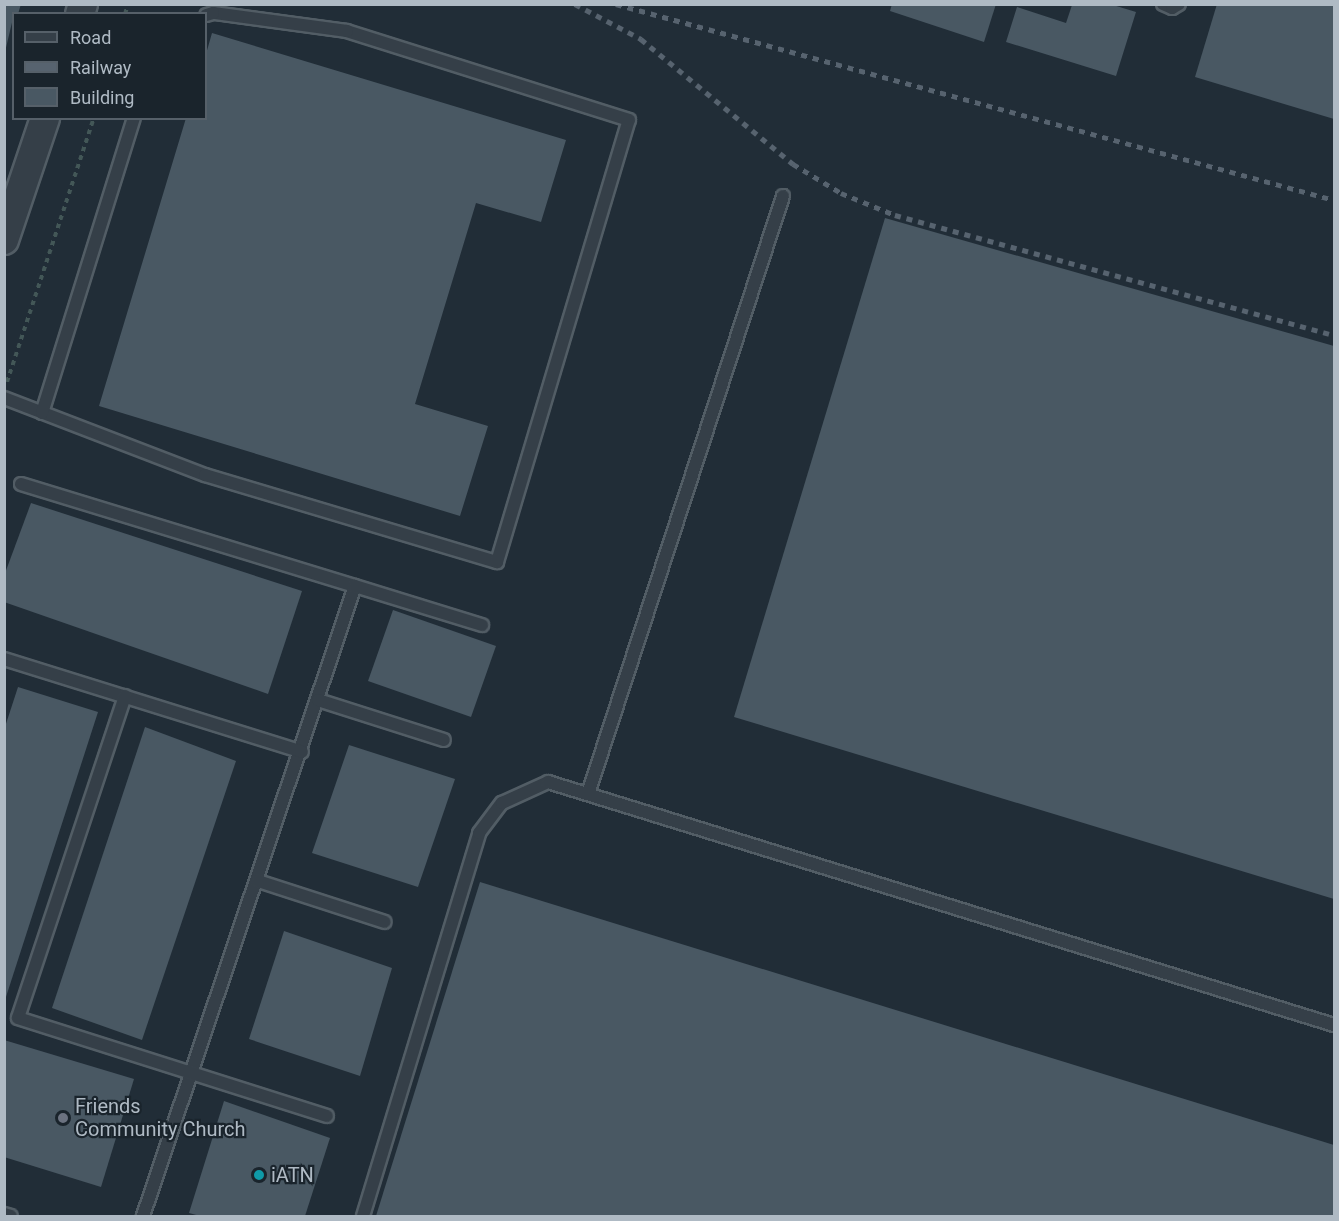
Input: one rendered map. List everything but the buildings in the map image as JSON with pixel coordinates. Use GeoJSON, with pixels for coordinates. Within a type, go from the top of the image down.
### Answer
{"type":"FeatureCollection","features":[{"type":"Feature","properties":{"kind":"street"},"geometry":{"type":"LineString","coordinates":[[7,226],[44,120]]}},
{"type":"Feature","properties":{"kind":"lane"},"geometry":{"type":"LineString","coordinates":[[1163,4],[1172,8],[1179,4]]}},
{"type":"Feature","properties":{"kind":"lane"},"geometry":{"type":"LineString","coordinates":[[4,399],[206,475],[497,562],[629,120],[347,31],[213,13],[207,15]]}},
{"type":"Feature","properties":{"kind":"lane"},"geometry":{"type":"LineString","coordinates":[[42,413],[133,120]]}},
{"type":"Feature","properties":{"kind":"lane"},"geometry":{"type":"LineString","coordinates":[[588,794],[783,196]]}},
{"type":"Feature","properties":{"kind":"lane"},"geometry":{"type":"LineString","coordinates":[[21,484],[482,625]]}},
{"type":"Feature","properties":{"kind":"lane"},"geometry":{"type":"LineString","coordinates":[[143,1216],[302,752],[356,586]]}},
{"type":"Feature","properties":{"kind":"lane"},"geometry":{"type":"LineString","coordinates":[[5,659],[302,752]]}},
{"type":"Feature","properties":{"kind":"lane"},"geometry":{"type":"LineString","coordinates":[[125,696],[18,1018],[327,1116]]}},
{"type":"Feature","properties":{"kind":"lane"},"geometry":{"type":"LineString","coordinates":[[318,700],[444,740]]}},
{"type":"Feature","properties":{"kind":"lane"},"geometry":{"type":"LineString","coordinates":[[363,1216],[479,833],[502,803],[524,790],[548,782],[1335,1025]]}},
{"type":"Feature","properties":{"kind":"lane"},"geometry":{"type":"LineString","coordinates":[[258,881],[385,922]]}},
{"type":"Feature","properties":{"kind":"lane"},"geometry":{"type":"LineString","coordinates":[[4,1214],[11,1216]]}},
{"type":"Feature","properties":{"kind":"path"},"geometry":{"type":"LineString","coordinates":[[4,391],[93,120]]}},
{"type":"Feature","properties":{"kind":"railway"},"geometry":{"type":"LineString","coordinates":[[575,4],[641,39],[793,164],[841,193],[895,215],[1334,335]]}},
{"type":"Feature","properties":{"kind":"railway"},"geometry":{"type":"LineString","coordinates":[[616,4],[1334,200]]}},
{"type":"Feature","properties":{"kind":"place","name":"Friends Community Church"},"geometry":{"type":"Point","coordinates":[63,1118]}},
{"type":"Feature","properties":{"kind":"place","name":"iATN"},"geometry":{"type":"Point","coordinates":[259,1175]}}]}
